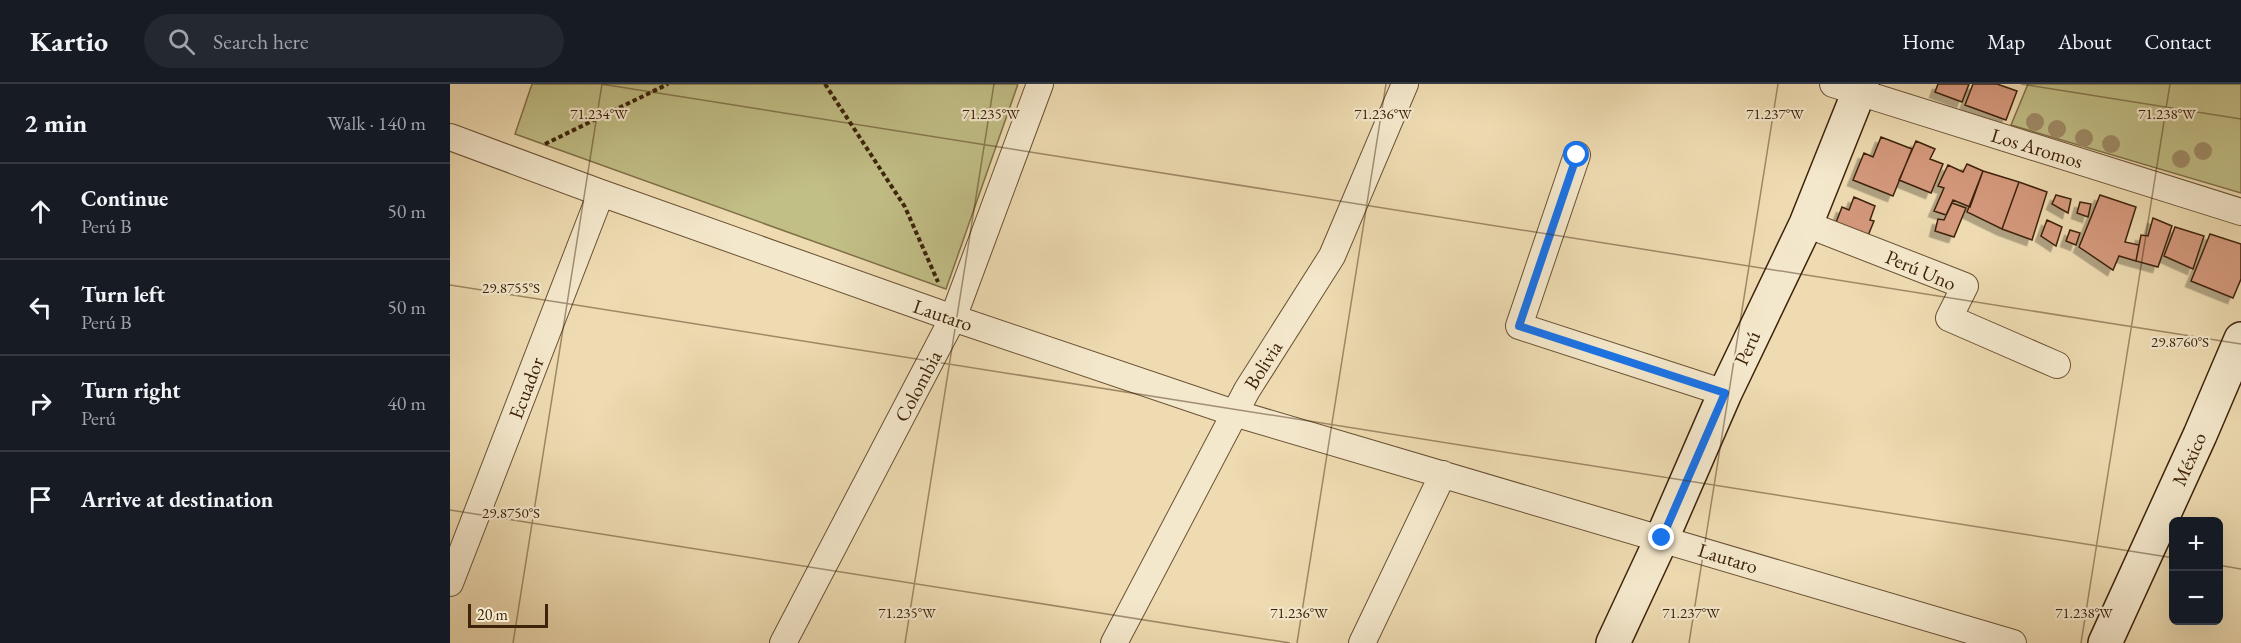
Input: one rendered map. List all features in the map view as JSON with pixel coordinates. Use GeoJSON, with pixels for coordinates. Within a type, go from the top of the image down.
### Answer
{"type":"FeatureCollection","features":[{"type":"Feature","properties":{"kind":"main road","name":"Perú"},"geometry":{"type":"LineString","coordinates":[[1613,643],[1725,393],[1806,224],[1851,86]]}},
{"type":"Feature","properties":{"kind":"main road","name":"México"},"geometry":{"type":"LineString","coordinates":[[2105,643],[2196,446],[2241,339]]}},
{"type":"Feature","properties":{"kind":"street","name":"Colombia"},"geometry":{"type":"LineString","coordinates":[[783,643],[953,318],[1040,84]]}},
{"type":"Feature","properties":{"kind":"street","name":"Bolivia"},"geometry":{"type":"LineString","coordinates":[[1114,643],[1234,413],[1332,256],[1405,84]]}},
{"type":"Feature","properties":{"kind":"street","name":"Los Aromos"},"geometry":{"type":"LineString","coordinates":[[1851,86],[2241,212]]}},
{"type":"Feature","properties":{"kind":"street","name":"Lautaro"},"geometry":{"type":"LineString","coordinates":[[452,142],[514,161],[953,318],[1234,413],[2013,643]]}},
{"type":"Feature","properties":{"kind":"street"},"geometry":{"type":"LineString","coordinates":[[1577,155],[1519,326],[1725,393]]}},
{"type":"Feature","properties":{"kind":"street","name":"Ecuador"},"geometry":{"type":"LineString","coordinates":[[450,583],[602,193]]}},
{"type":"Feature","properties":{"kind":"street","name":"Perú Uno"},"geometry":{"type":"LineString","coordinates":[[1806,224],[1965,286],[1949,318],[2056,365]]}},
{"type":"Feature","properties":{"kind":"street"},"geometry":{"type":"LineString","coordinates":[[1362,643],[1443,474]]}},
{"type":"Feature","properties":{"kind":"path"},"geometry":{"type":"LineString","coordinates":[[514,161],[577,127],[668,84]]}},
{"type":"Feature","properties":{"kind":"path"},"geometry":{"type":"LineString","coordinates":[[825,84],[905,207],[953,318]]}},
{"type":"Feature","properties":{"kind":"shaded area"},"geometry":{"type":"Polygon","coordinates":[[[532,84],[1018,84],[946,289],[515,134],[532,84]]]}},
{"type":"Feature","properties":{"kind":"shaded area"},"geometry":{"type":"Polygon","coordinates":[[[2028,84],[2241,84],[2241,193],[2011,125],[2028,84]]]}},
{"type":"Feature","properties":{"kind":"building"},"geometry":{"type":"Polygon","coordinates":[[[1938,84],[1969,84],[1962,102],[1935,92],[1938,84]]]}},
{"type":"Feature","properties":{"kind":"building"},"geometry":{"type":"Polygon","coordinates":[[[1973,84],[1997,84],[2017,91],[2006,120],[1965,105],[1973,84]]]}},
{"type":"Feature","properties":{"kind":"building"},"geometry":{"type":"Polygon","coordinates":[[[1881,137],[1912,149],[1893,196],[1853,180],[1864,153],[1873,157],[1881,137]]]}},
{"type":"Feature","properties":{"kind":"building"},"geometry":{"type":"Polygon","coordinates":[[[1916,141],[1935,149],[1930,159],[1943,164],[1931,193],[1899,180],[1916,141]]]}},
{"type":"Feature","properties":{"kind":"building"},"geometry":{"type":"Polygon","coordinates":[[[1967,164],[1983,171],[1970,207],[1953,200],[1946,215],[1934,211],[1944,188],[1938,186],[1948,165],[1963,172],[1967,164]]]}},
{"type":"Feature","properties":{"kind":"building"},"geometry":{"type":"Polygon","coordinates":[[[1983,171],[2019,182],[2002,229],[1967,212],[1983,171]]]}},
{"type":"Feature","properties":{"kind":"building"},"geometry":{"type":"Polygon","coordinates":[[[2019,182],[2047,192],[2032,240],[2002,229],[2019,182]]]}},
{"type":"Feature","properties":{"kind":"building"},"geometry":{"type":"Polygon","coordinates":[[[2056,195],[2071,199],[2068,213],[2052,204],[2056,195]]]}},
{"type":"Feature","properties":{"kind":"building"},"geometry":{"type":"Polygon","coordinates":[[[2100,195],[2136,207],[2125,242],[2139,245],[2136,261],[2119,256],[2113,270],[2079,247],[2100,195]]]}},
{"type":"Feature","properties":{"kind":"building"},"geometry":{"type":"Polygon","coordinates":[[[1854,197],[1875,206],[1870,220],[1874,221],[1867,238],[1835,225],[1842,207],[1849,210],[1854,197]]]}},
{"type":"Feature","properties":{"kind":"building"},"geometry":{"type":"Polygon","coordinates":[[[2080,202],[2091,204],[2088,217],[2077,213],[2080,202]]]}},
{"type":"Feature","properties":{"kind":"building"},"geometry":{"type":"Polygon","coordinates":[[[1952,203],[1966,208],[1954,237],[1935,231],[1938,219],[1944,220],[1952,203]]]}},
{"type":"Feature","properties":{"kind":"building"},"geometry":{"type":"Polygon","coordinates":[[[2153,218],[2172,226],[2158,267],[2136,261],[2141,235],[2148,236],[2153,218]]]}},
{"type":"Feature","properties":{"kind":"building"},"geometry":{"type":"Polygon","coordinates":[[[2047,220],[2062,227],[2056,246],[2041,236],[2047,220]]]}},
{"type":"Feature","properties":{"kind":"building"},"geometry":{"type":"Polygon","coordinates":[[[2175,227],[2204,236],[2193,269],[2164,256],[2175,227]]]}},
{"type":"Feature","properties":{"kind":"building"},"geometry":{"type":"Polygon","coordinates":[[[2070,230],[2080,233],[2076,245],[2066,241],[2070,230]]]}},
{"type":"Feature","properties":{"kind":"building"},"geometry":{"type":"Polygon","coordinates":[[[2210,234],[2241,244],[2241,279],[2233,298],[2191,281],[2210,234]]]}},
{"type":"Feature","properties":{"kind":"route"},"geometry":{"type":"LineString","coordinates":[[1577,155],[1519,326],[1725,393],[1662,538]]}}]}
